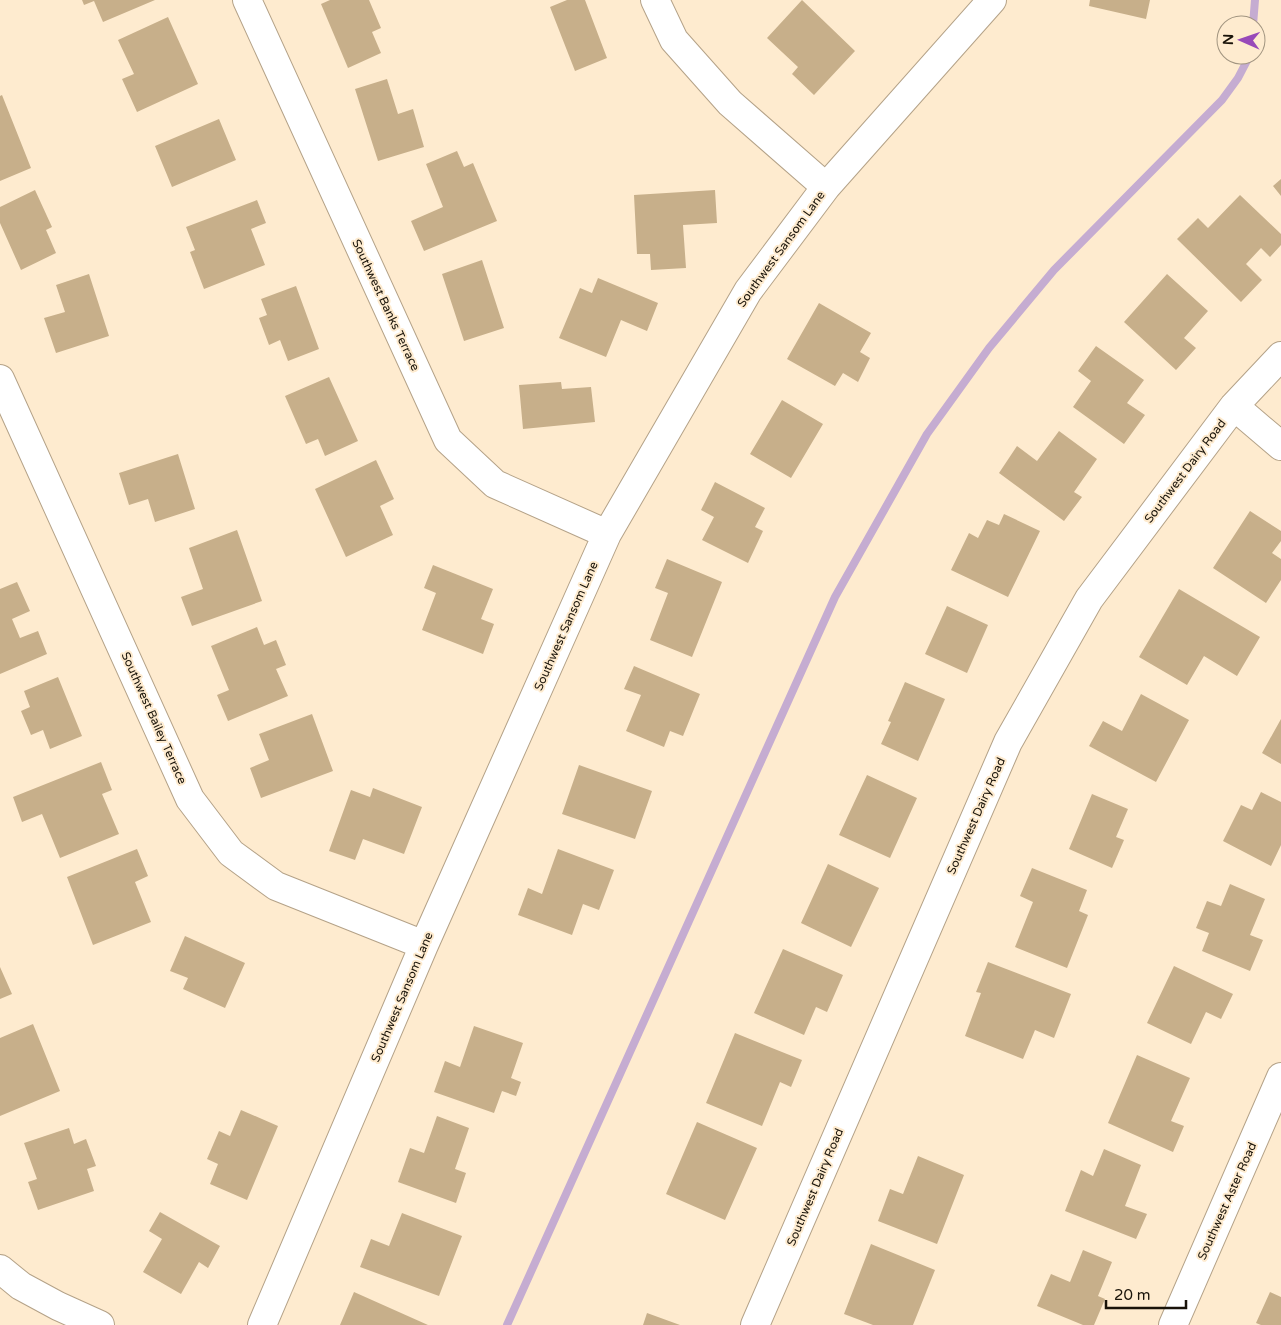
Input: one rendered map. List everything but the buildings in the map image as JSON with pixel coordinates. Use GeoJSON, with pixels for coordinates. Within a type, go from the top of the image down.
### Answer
{"type":"FeatureCollection","features":[{"type":"Feature","properties":{"kind":"street","name":"Southwest Banks Terrace"},"geometry":{"type":"LineString","coordinates":[[247,0],[448,440],[495,484],[607,534]]}},
{"type":"Feature","properties":{"kind":"street"},"geometry":{"type":"LineString","coordinates":[[655,0],[674,40],[730,103],[826,187]]}},
{"type":"Feature","properties":{"kind":"street","name":"Southwest Sansom Lane"},"geometry":{"type":"LineString","coordinates":[[262,1325],[424,945],[607,534],[748,291],[826,187],[992,0]]}},
{"type":"Feature","properties":{"kind":"street","name":"Southwest Dairy Road"},"geometry":{"type":"LineString","coordinates":[[755,1325],[1008,742],[1089,599],[1234,406],[1281,356]]}},
{"type":"Feature","properties":{"kind":"street","name":"Southwest Bailey Terrace"},"geometry":{"type":"LineString","coordinates":[[0,379],[190,798],[231,853],[276,886],[424,945]]}},
{"type":"Feature","properties":{"kind":"street"},"geometry":{"type":"LineString","coordinates":[[1234,406],[1281,446]]}},
{"type":"Feature","properties":{"kind":"street","name":"Southwest Aster Road"},"geometry":{"type":"LineString","coordinates":[[1173,1325],[1281,1076]]}},
{"type":"Feature","properties":{"kind":"street"},"geometry":{"type":"LineString","coordinates":[[0,1269],[21,1286],[58,1306],[100,1325]]}},
{"type":"Feature","properties":{"kind":"waterway"},"geometry":{"type":"LineString","coordinates":[[1254,15],[1255,0]]}},
{"type":"Feature","properties":{"kind":"waterway"},"geometry":{"type":"LineString","coordinates":[[507,1325],[835,597],[927,434],[989,348],[1054,270],[1222,100],[1245,65]]}}]}
